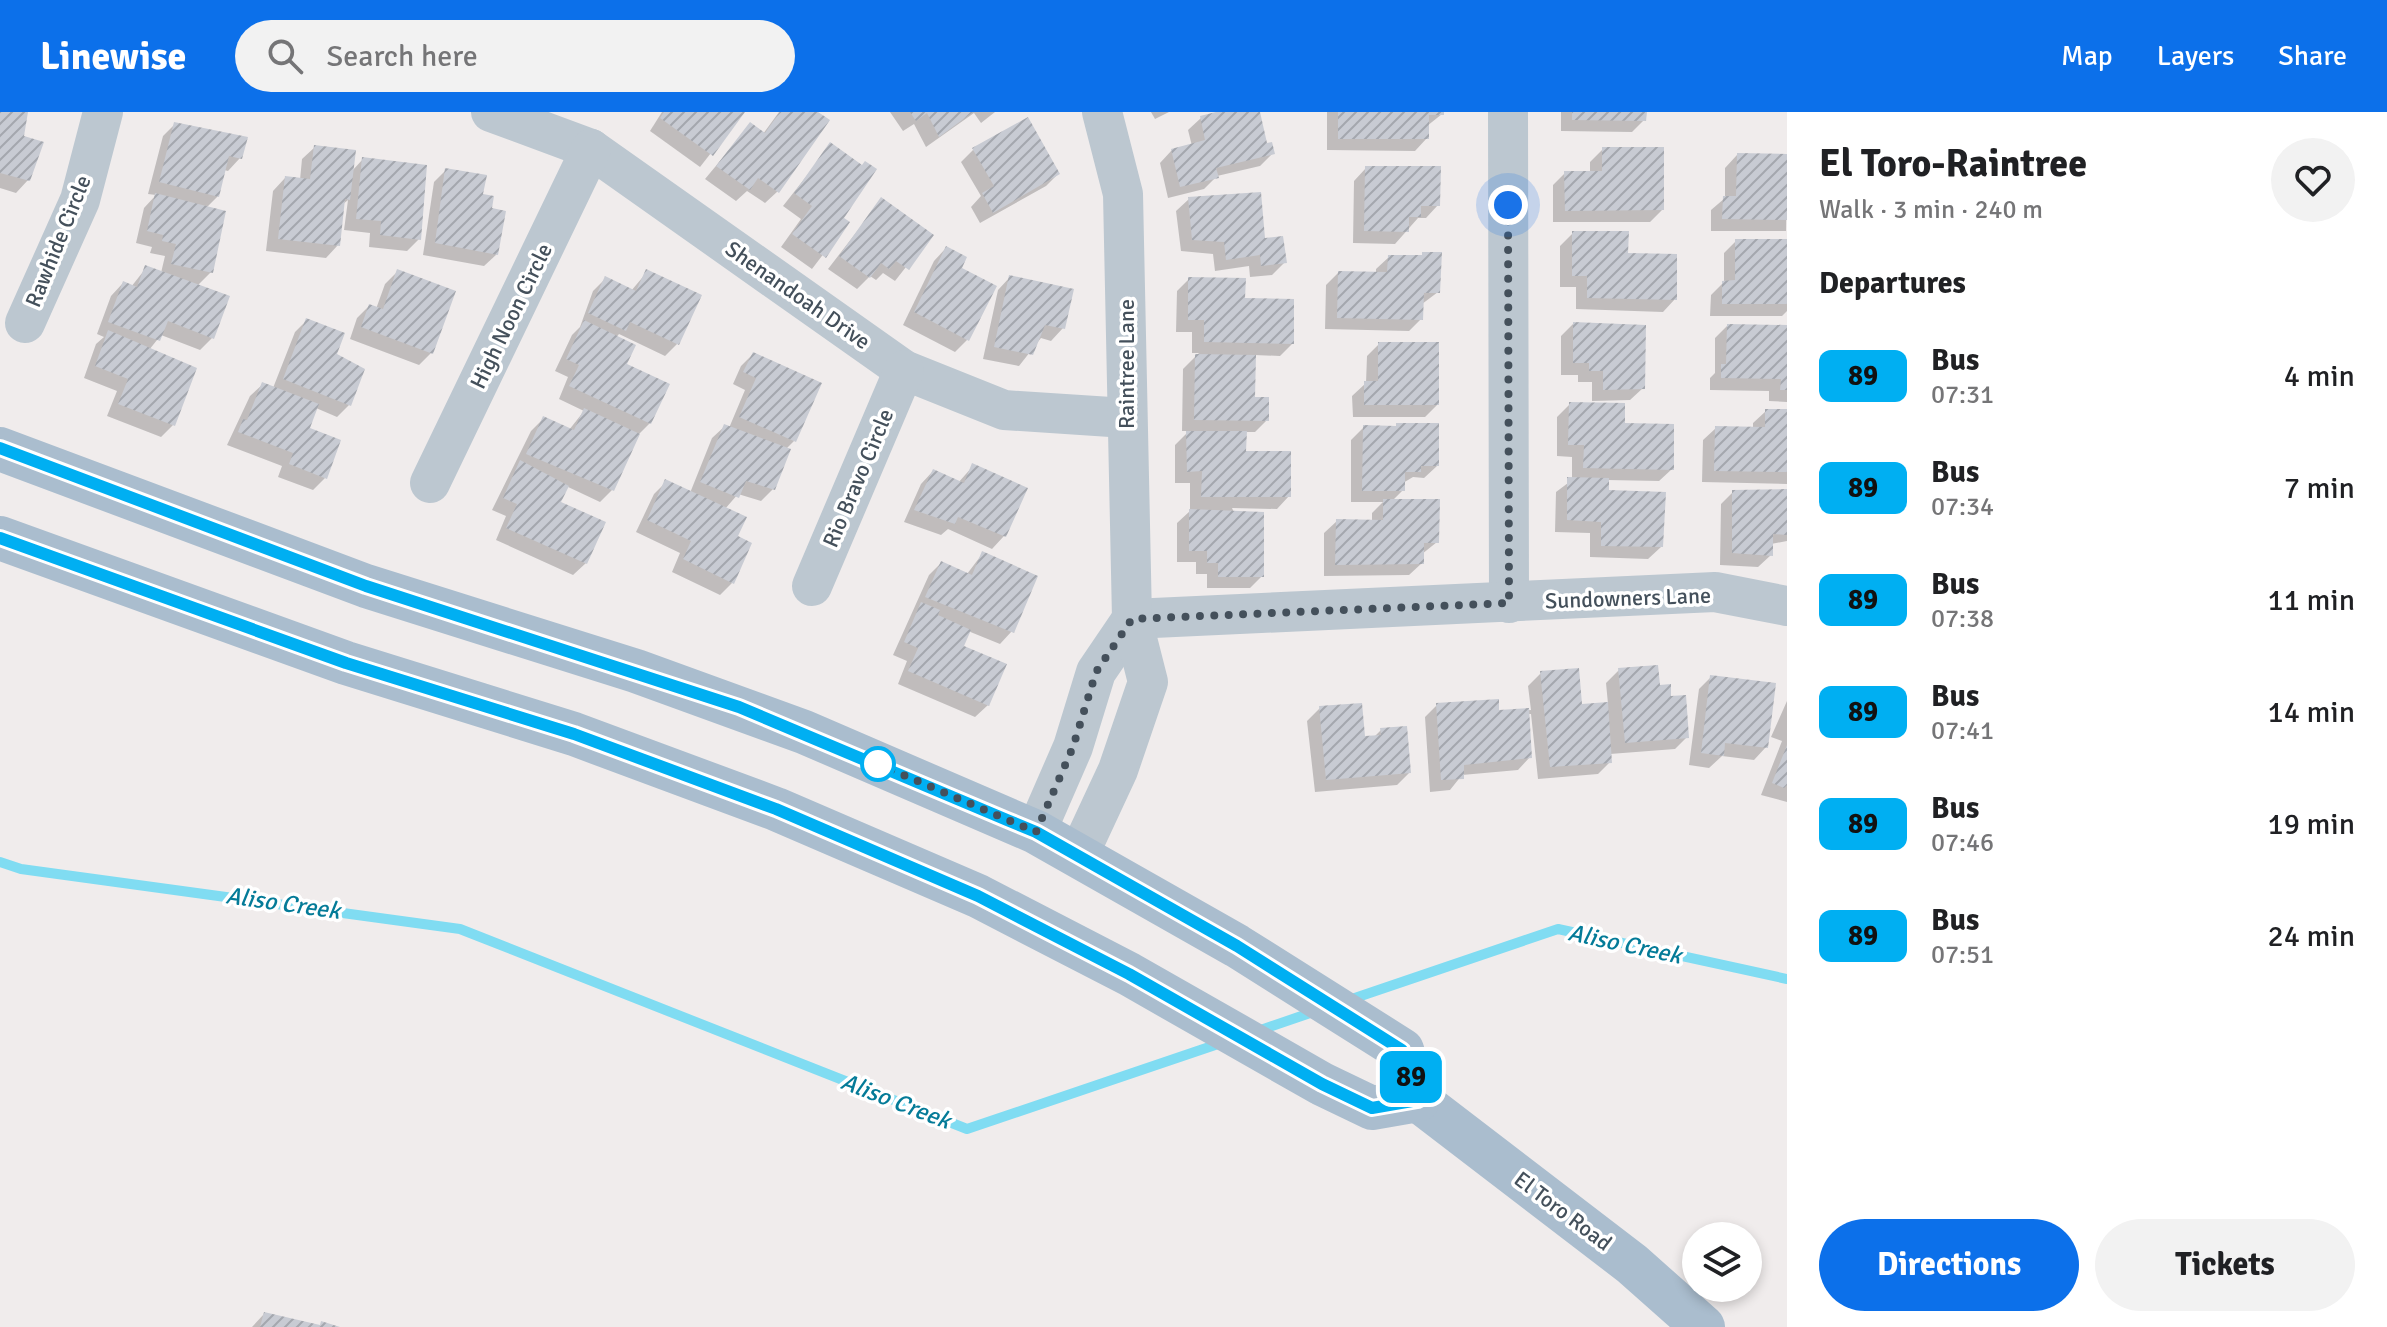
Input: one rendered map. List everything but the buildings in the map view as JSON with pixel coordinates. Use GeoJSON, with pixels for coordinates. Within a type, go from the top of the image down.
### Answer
{"type":"FeatureCollection","features":[{"type":"Feature","properties":{"kind":"main road"},"geometry":{"type":"LineString","coordinates":[[0,449],[366,586],[739,707],[1036,832],[1237,946],[1402,1050],[1418,1100],[1372,1108],[1322,1084],[1152,986],[978,896],[776,809],[574,734],[346,663],[0,538]]}},
{"type":"Feature","properties":{"kind":"main road","name":"El Toro Road"},"geometry":{"type":"LineString","coordinates":[[1418,1100],[1632,1264],[1703,1327]]}},
{"type":"Feature","properties":{"kind":"street","name":"Rawhide Circle"},"geometry":{"type":"LineString","coordinates":[[25,323],[80,200],[103,112]]}},
{"type":"Feature","properties":{"kind":"street","name":"Shenandoah Drive"},"geometry":{"type":"LineString","coordinates":[[491,112],[591,149],[904,370],[1004,410],[1126,418]]}},
{"type":"Feature","properties":{"kind":"street","name":"Raintree Lane"},"geometry":{"type":"LineString","coordinates":[[1078,856],[1130,735],[1148,682],[1132,619],[1123,194],[1102,112]]}},
{"type":"Feature","properties":{"kind":"street"},"geometry":{"type":"LineString","coordinates":[[1508,112],[1509,603]]}},
{"type":"Feature","properties":{"kind":"street","name":"High Noon Circle"},"geometry":{"type":"LineString","coordinates":[[430,483],[591,149]]}},
{"type":"Feature","properties":{"kind":"street","name":"Rio Bravo Circle"},"geometry":{"type":"LineString","coordinates":[[812,586],[904,370]]}},
{"type":"Feature","properties":{"kind":"street","name":"Sundowners Lane"},"geometry":{"type":"LineString","coordinates":[[1132,619],[1715,592],[1787,606]]}},
{"type":"Feature","properties":{"kind":"street"},"geometry":{"type":"LineString","coordinates":[[1036,832],[1096,672],[1132,619]]}},
{"type":"Feature","properties":{"kind":"street"},"geometry":{"type":"LineString","coordinates":[[1082,716],[1130,735]]}},
{"type":"Feature","properties":{"kind":"waterway","name":"Aliso Creek"},"geometry":{"type":"LineString","coordinates":[[0,862],[21,869],[460,929],[967,1129],[1221,1043]]}},
{"type":"Feature","properties":{"kind":"waterway","name":"Aliso Creek"},"geometry":{"type":"LineString","coordinates":[[1346,1001],[1558,929],[1787,979]]}},
{"type":"Feature","properties":{"kind":"waterway","name":"Aliso Creek"},"geometry":{"type":"LineString","coordinates":[[1255,1032],[1316,1011]]}},
{"type":"Feature","properties":{"kind":"bus line","name":"89"},"geometry":{"type":"LineString","coordinates":[[0,448],[366,586],[636,671],[739,707],[1036,832],[1237,946],[1402,1050],[1418,1100],[1372,1108],[1322,1084],[1129,974],[978,896],[776,809],[574,734],[346,663],[0,538]]}},
{"type":"Feature","properties":{"kind":"route"},"geometry":{"type":"LineString","coordinates":[[878,764],[1036,832],[1073,747],[1096,672],[1132,619],[1509,603],[1508,205]]}}]}
